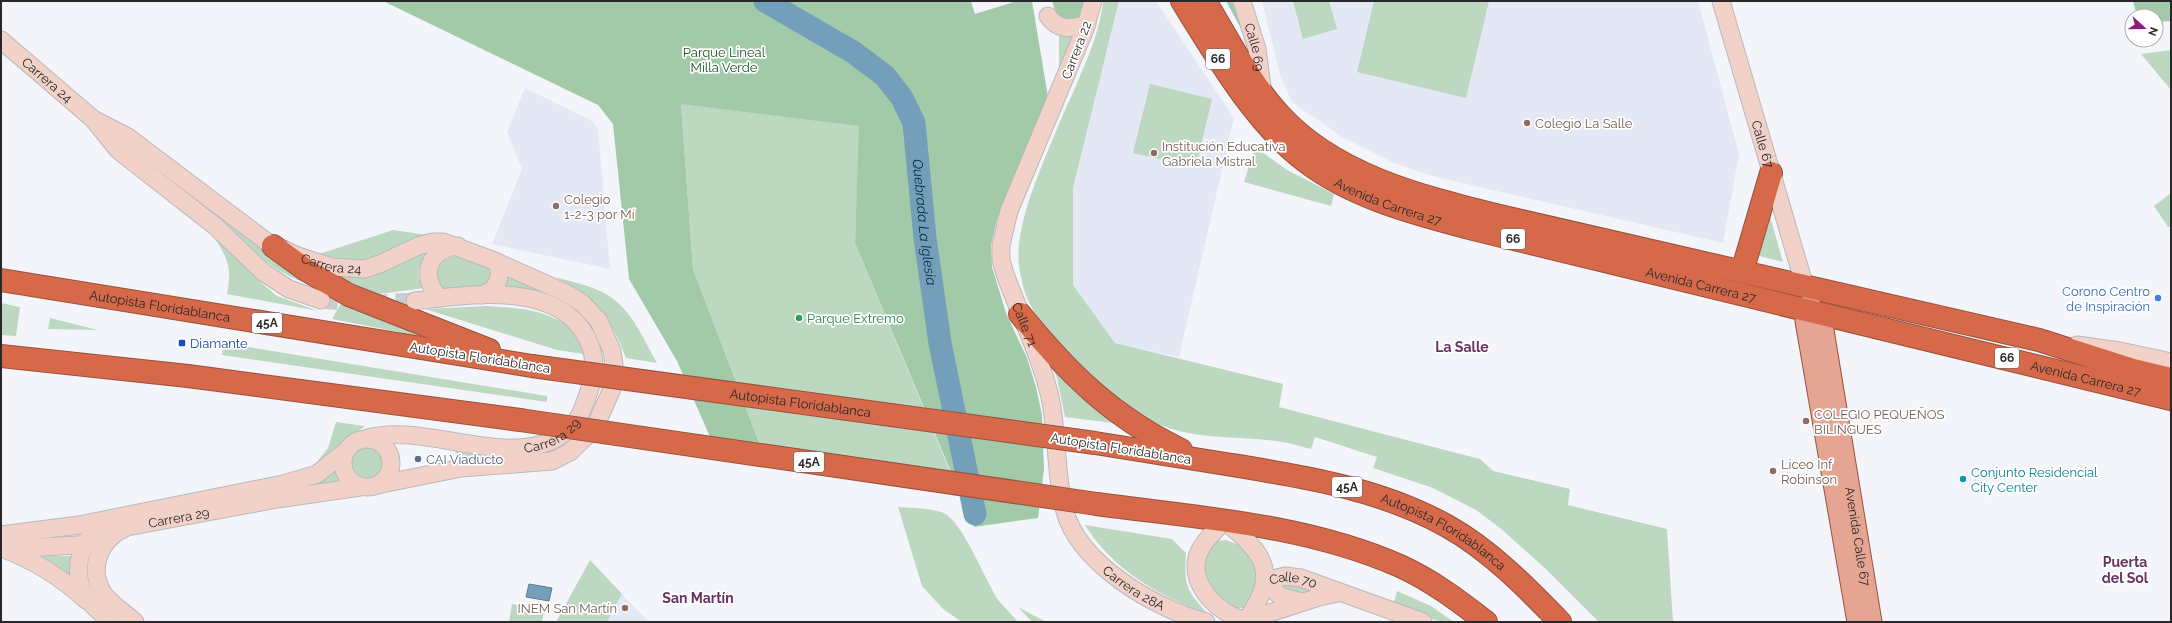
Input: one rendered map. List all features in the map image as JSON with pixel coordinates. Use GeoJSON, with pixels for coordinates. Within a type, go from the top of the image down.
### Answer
{"type":"FeatureCollection","features":[{"type":"Feature","properties":{"kind":"highway","name":"66"},"geometry":{"type":"LineString","coordinates":[[1182,1],[1226,70],[1261,104]]}},
{"type":"Feature","properties":{"kind":"highway","name":"66"},"geometry":{"type":"LineString","coordinates":[[1205,1],[1261,104]]}},
{"type":"Feature","properties":{"kind":"highway","name":"Avenida Carrera 27"},"geometry":{"type":"LineString","coordinates":[[1261,104],[1282,118],[1307,140],[1355,168],[1392,185],[1427,197],[1495,215],[2039,340],[2133,370],[2171,380]]}},
{"type":"Feature","properties":{"kind":"highway","name":"Avenida Carrera 27"},"geometry":{"type":"LineString","coordinates":[[1261,104],[1286,145],[1306,162],[1336,181],[1399,208],[1473,229],[2171,398]]}},
{"type":"Feature","properties":{"kind":"highway"},"geometry":{"type":"LineString","coordinates":[[1742,272],[1771,173]]}},
{"type":"Feature","properties":{"kind":"highway"},"geometry":{"type":"LineString","coordinates":[[273,246],[306,270],[349,295],[529,366]]}},
{"type":"Feature","properties":{"kind":"highway","name":"Autopista Floridablanca"},"geometry":{"type":"LineString","coordinates":[[1,280],[529,366],[1095,443],[1310,478],[1371,494],[1422,513],[1448,527],[1499,563],[1560,622]]}},
{"type":"Feature","properties":{"kind":"highway"},"geometry":{"type":"LineString","coordinates":[[1020,314],[1066,369],[1112,410],[1143,431],[1200,460]]}},
{"type":"Feature","properties":{"kind":"highway","name":"45A"},"geometry":{"type":"LineString","coordinates":[[1,356],[196,377],[520,420],[1224,521],[1311,536],[1373,555],[1423,578],[1486,622]]}},
{"type":"Feature","properties":{"kind":"main road","name":"Avenida Calle 67"},"geometry":{"type":"LineString","coordinates":[[1805,287],[1813,311],[1823,324],[1872,622]]}},
{"type":"Feature","properties":{"kind":"main road","name":"Avenida Calle 67"},"geometry":{"type":"LineString","coordinates":[[1813,311],[1805,321],[1857,622]]}},
{"type":"Feature","properties":{"kind":"street","name":"Carrera 22"},"geometry":{"type":"LineString","coordinates":[[1058,98],[1087,24],[1093,1]]}},
{"type":"Feature","properties":{"kind":"street","name":"Calle 69"},"geometry":{"type":"LineString","coordinates":[[1242,1],[1256,45],[1261,104]]}},
{"type":"Feature","properties":{"kind":"street","name":"Calle 67"},"geometry":{"type":"LineString","coordinates":[[1721,1],[1805,287]]}},
{"type":"Feature","properties":{"kind":"street"},"geometry":{"type":"LineString","coordinates":[[1048,16],[1056,25],[1063,28],[1074,28],[1087,24]]}},
{"type":"Feature","properties":{"kind":"street","name":"Carrera 24"},"geometry":{"type":"LineString","coordinates":[[1,40],[93,119],[118,150],[215,226],[262,272],[289,289],[322,300]]}},
{"type":"Feature","properties":{"kind":"street","name":"Calle 71"},"geometry":{"type":"LineString","coordinates":[[1058,98],[1009,211],[1001,245],[1001,260],[1020,314],[1043,371],[1050,395],[1056,433],[1060,490],[1064,510],[1074,532],[1090,553]]}},
{"type":"Feature","properties":{"kind":"street","name":"Carrera 24"},"geometry":{"type":"LineString","coordinates":[[93,119],[128,137],[273,246],[316,262],[355,269],[382,264],[424,243],[443,242],[458,246],[497,262],[566,293],[591,311],[602,326],[612,351],[614,376]]}},
{"type":"Feature","properties":{"kind":"street"},"geometry":{"type":"LineString","coordinates":[[440,298],[429,284],[430,265],[441,251],[449,247],[458,246]]}},
{"type":"Feature","properties":{"kind":"street"},"geometry":{"type":"LineString","coordinates":[[415,301],[481,295],[492,290],[497,285],[500,274],[497,262]]}},
{"type":"Feature","properties":{"kind":"street","name":"Carrera 29"},"geometry":{"type":"LineString","coordinates":[[368,438],[388,434],[501,447],[540,445],[563,434],[577,422],[582,414],[595,363],[591,346],[583,331],[572,318],[557,308],[538,300],[506,295],[481,295]]}},
{"type":"Feature","properties":{"kind":"street","name":"Avenida Carrera 27"},"geometry":{"type":"LineString","coordinates":[[2039,340],[2120,350],[2171,362]]}},
{"type":"Feature","properties":{"kind":"street","name":"Carrera 29"},"geometry":{"type":"LineString","coordinates":[[377,485],[461,468],[552,461],[562,458],[586,439],[594,429],[607,404],[614,376]]}},
{"type":"Feature","properties":{"kind":"street"},"geometry":{"type":"LineString","coordinates":[[368,438],[384,445],[391,458],[390,466],[385,478],[377,485],[360,487],[353,483],[346,473],[343,464],[346,451],[352,444],[368,438]]}},
{"type":"Feature","properties":{"kind":"street","name":"Carrera 29"},"geometry":{"type":"LineString","coordinates":[[2,545],[79,525],[304,479],[317,474],[346,451]]}},
{"type":"Feature","properties":{"kind":"street","name":"Carrera 29"},"geometry":{"type":"LineString","coordinates":[[105,542],[115,532],[127,527],[277,499],[360,487]]}},
{"type":"Feature","properties":{"kind":"street"},"geometry":{"type":"LineString","coordinates":[[93,606],[84,593],[79,578],[79,561],[84,545],[97,528],[116,517]]}},
{"type":"Feature","properties":{"kind":"street"},"geometry":{"type":"LineString","coordinates":[[1224,521],[1254,546],[1263,565],[1265,581],[1257,605],[1242,622],[1228,614],[1211,601],[1198,576],[1197,562],[1199,553],[1224,521]]}},
{"type":"Feature","properties":{"kind":"street"},"geometry":{"type":"LineString","coordinates":[[2,545],[84,545],[105,542],[97,562],[99,583],[109,600],[135,622]]}},
{"type":"Feature","properties":{"kind":"street"},"geometry":{"type":"LineString","coordinates":[[2,545],[50,571],[111,622]]}},
{"type":"Feature","properties":{"kind":"street","name":"Carrera 28A"},"geometry":{"type":"LineString","coordinates":[[1090,553],[1105,568],[1136,590],[1176,612],[1206,622]]}},
{"type":"Feature","properties":{"kind":"street","name":"Calle 70"},"geometry":{"type":"LineString","coordinates":[[1265,581],[1280,577],[1293,576],[1423,622]]}},
{"type":"Feature","properties":{"kind":"street","name":"Calle 70"},"geometry":{"type":"LineString","coordinates":[[1265,581],[1280,596],[1300,602]]}},
{"type":"Feature","properties":{"kind":"street","name":"Calle 70"},"geometry":{"type":"LineString","coordinates":[[1242,622],[1300,602],[1338,593]]}},
{"type":"Feature","properties":{"kind":"shaded area","name":"Institución Educativa Gabriela Mistral"},"geometry":{"type":"Polygon","coordinates":[[[1119,1],[1156,1],[1234,118],[1179,357],[1115,343],[1073,285],[1073,188],[1119,1]]]}},
{"type":"Feature","properties":{"kind":"shaded area","name":"Colegio La Salle"},"geometry":{"type":"Polygon","coordinates":[[[1262,1],[1698,1],[1739,154],[1723,243],[1432,176],[1392,162],[1342,137],[1292,102],[1281,78],[1262,1]]]}},
{"type":"Feature","properties":{"kind":"shaded area","name":"Colegio 1-2-3 por Mí"},"geometry":{"type":"Polygon","coordinates":[[[525,88],[592,121],[598,129],[610,269],[492,244],[522,169],[507,132],[525,88]]]}},
{"type":"Feature","properties":{"kind":"shaded area","name":"INEM San Martín"},"geometry":{"type":"Polygon","coordinates":[[[622,594],[649,622],[607,622],[622,594]]]}},
{"type":"Feature","properties":{"kind":"green space","name":"Parque Lineal Milla Verde"},"geometry":{"type":"Polygon","coordinates":[[[383,1],[971,1],[975,14],[1017,1],[1032,1],[1048,97],[997,219],[991,245],[992,267],[1006,313],[1027,358],[1036,387],[1042,415],[1044,469],[1038,518],[974,527],[855,243],[859,126],[681,104],[693,269],[768,466],[720,460],[677,361],[629,279],[613,124],[598,105],[383,1]]]}},
{"type":"Feature","properties":{"kind":"green space","name":"Parque Extremo"},"geometry":{"type":"Polygon","coordinates":[[[770,1],[860,126],[855,243],[959,493],[768,466],[693,269],[681,104],[770,1]]]}},
{"type":"Feature","properties":{"kind":"green space"},"geometry":{"type":"Polygon","coordinates":[[[1052,1],[1087,1],[1082,18],[1064,21],[1056,15],[1052,1]]]}},
{"type":"Feature","properties":{"kind":"green space"},"geometry":{"type":"Polygon","coordinates":[[[1103,1],[1119,1],[1073,188],[1073,285],[1115,343],[1283,384],[1279,407],[1480,459],[1493,471],[1570,489],[1568,505],[1667,529],[1673,622],[1599,622],[1547,570],[1500,528],[1476,510],[1433,488],[1373,468],[1377,457],[1315,437],[1311,449],[1268,440],[1199,435],[1172,429],[1152,421],[1109,394],[1070,359],[1039,319],[1027,297],[1022,283],[1018,254],[1022,224],[1030,197],[1051,142],[1092,45],[1099,24],[1103,1]]]}},
{"type":"Feature","properties":{"kind":"green space"},"geometry":{"type":"Polygon","coordinates":[[[1226,1],[1232,1],[1244,34],[1226,1]]]}},
{"type":"Feature","properties":{"kind":"green space"},"geometry":{"type":"Polygon","coordinates":[[[1293,1],[1329,1],[1337,29],[1303,39],[1293,1]]]}},
{"type":"Feature","properties":{"kind":"green space"},"geometry":{"type":"Polygon","coordinates":[[[1374,1],[1489,1],[1466,98],[1357,72],[1374,1]]]}},
{"type":"Feature","properties":{"kind":"green space"},"geometry":{"type":"Polygon","coordinates":[[[2133,1],[2171,1],[2171,21],[2164,21],[2164,8],[2135,8],[2133,1]]]}},
{"type":"Feature","properties":{"kind":"green space"},"geometry":{"type":"Polygon","coordinates":[[[1059,32],[1075,34],[1059,72],[1059,32]]]}},
{"type":"Feature","properties":{"kind":"green space"},"geometry":{"type":"Polygon","coordinates":[[[2171,50],[2171,90],[2141,54],[2171,50]]]}},
{"type":"Feature","properties":{"kind":"green space"},"geometry":{"type":"Polygon","coordinates":[[[1150,84],[1212,99],[1196,167],[1133,153],[1150,84]]]}},
{"type":"Feature","properties":{"kind":"green space"},"geometry":{"type":"Polygon","coordinates":[[[1255,147],[1287,170],[1334,194],[1331,206],[1244,182],[1255,147]]]}},
{"type":"Feature","properties":{"kind":"green space"},"geometry":{"type":"Polygon","coordinates":[[[2171,193],[2171,227],[2168,227],[2154,206],[2171,193]]]}},
{"type":"Feature","properties":{"kind":"green space"},"geometry":{"type":"Polygon","coordinates":[[[1769,213],[1783,262],[1759,256],[1769,213]]]}},
{"type":"Feature","properties":{"kind":"green space"},"geometry":{"type":"Polygon","coordinates":[[[220,217],[323,290],[290,276],[271,265],[248,246],[220,217]]]}},
{"type":"Feature","properties":{"kind":"green space"},"geometry":{"type":"Polygon","coordinates":[[[393,230],[427,235],[364,262],[348,261],[319,254],[393,230]]]}},
{"type":"Feature","properties":{"kind":"green space"},"geometry":{"type":"Polygon","coordinates":[[[210,231],[259,281],[277,296],[318,311],[227,294],[229,275],[227,261],[210,231]]]}},
{"type":"Feature","properties":{"kind":"green space"},"geometry":{"type":"Polygon","coordinates":[[[434,247],[422,262],[419,271],[420,282],[424,288],[379,294],[311,266],[329,271],[434,247]]]}},
{"type":"Feature","properties":{"kind":"green space"},"geometry":{"type":"Polygon","coordinates":[[[463,255],[491,267],[491,282],[479,287],[444,289],[437,282],[437,275],[440,265],[451,257],[463,255]]]}},
{"type":"Feature","properties":{"kind":"green space"},"geometry":{"type":"Polygon","coordinates":[[[509,274],[581,309],[599,335],[603,354],[586,323],[566,303],[554,297],[540,293],[505,288],[509,274]]]}},
{"type":"Feature","properties":{"kind":"green space"},"geometry":{"type":"Polygon","coordinates":[[[556,277],[603,292],[616,301],[629,314],[657,363],[626,358],[614,330],[600,310],[581,294],[556,277]]]}},
{"type":"Feature","properties":{"kind":"green space"},"geometry":{"type":"Polygon","coordinates":[[[343,300],[422,330],[420,336],[332,319],[343,300]]]}},
{"type":"Feature","properties":{"kind":"green space"},"geometry":{"type":"Polygon","coordinates":[[[1,303],[20,307],[16,336],[1,335],[1,303]]]}},
{"type":"Feature","properties":{"kind":"green space"},"geometry":{"type":"Polygon","coordinates":[[[486,306],[534,311],[557,319],[576,334],[584,354],[557,350],[425,309],[486,306]]]}},
{"type":"Feature","properties":{"kind":"green space"},"geometry":{"type":"Polygon","coordinates":[[[50,318],[98,330],[48,329],[50,318]]]}},
{"type":"Feature","properties":{"kind":"green space"},"geometry":{"type":"Polygon","coordinates":[[[224,343],[547,396],[547,402],[222,355],[224,343]]]}},
{"type":"Feature","properties":{"kind":"green space"},"geometry":{"type":"Polygon","coordinates":[[[1049,360],[1121,424],[1065,417],[1057,378],[1049,360]]]}},
{"type":"Feature","properties":{"kind":"green space"},"geometry":{"type":"Polygon","coordinates":[[[336,422],[365,426],[317,462],[328,448],[336,422]]]}},
{"type":"Feature","properties":{"kind":"green space"},"geometry":{"type":"Polygon","coordinates":[[[365,446],[371,446],[381,453],[384,462],[383,468],[377,475],[371,478],[365,478],[355,471],[352,465],[352,459],[359,449],[365,446]]]}},
{"type":"Feature","properties":{"kind":"green space"},"geometry":{"type":"Polygon","coordinates":[[[456,448],[492,455],[491,458],[455,463],[456,448]]]}},
{"type":"Feature","properties":{"kind":"green space"},"geometry":{"type":"Polygon","coordinates":[[[339,466],[347,482],[307,487],[321,481],[339,466]]]}},
{"type":"Feature","properties":{"kind":"green space"},"geometry":{"type":"Polygon","coordinates":[[[898,507],[931,510],[941,512],[949,517],[957,526],[973,551],[993,592],[1018,622],[962,622],[943,609],[922,586],[898,507]]]}},
{"type":"Feature","properties":{"kind":"green space"},"geometry":{"type":"Polygon","coordinates":[[[1085,525],[1172,539],[1186,553],[1186,580],[1188,587],[1195,599],[1208,614],[1172,599],[1139,580],[1109,555],[1096,541],[1085,525]]]}},
{"type":"Feature","properties":{"kind":"green space"},"geometry":{"type":"Polygon","coordinates":[[[1226,540],[1247,548],[1260,579],[1246,607],[1232,608],[1220,601],[1203,577],[1207,548],[1215,541],[1226,540]]]}},
{"type":"Feature","properties":{"kind":"green space"},"geometry":{"type":"Polygon","coordinates":[[[40,556],[74,556],[73,581],[62,571],[40,556]]]}},
{"type":"Feature","properties":{"kind":"green space"},"geometry":{"type":"Polygon","coordinates":[[[590,560],[622,594],[607,622],[556,622],[590,560]]]}},
{"type":"Feature","properties":{"kind":"green space"},"geometry":{"type":"Polygon","coordinates":[[[1284,582],[1316,590],[1294,598],[1278,585],[1284,582]]]}},
{"type":"Feature","properties":{"kind":"green space"},"geometry":{"type":"Polygon","coordinates":[[[1397,591],[1431,606],[1454,622],[1440,622],[1393,605],[1397,591]]]}},
{"type":"Feature","properties":{"kind":"green space"},"geometry":{"type":"Polygon","coordinates":[[[512,604],[544,610],[542,622],[509,622],[512,604]]]}},
{"type":"Feature","properties":{"kind":"green space"},"geometry":{"type":"Polygon","coordinates":[[[1018,607],[1046,622],[1032,622],[1018,607]]]}},
{"type":"Feature","properties":{"kind":"water"},"geometry":{"type":"Polygon","coordinates":[[[529,584],[552,588],[549,601],[526,597],[529,584]]]}},
{"type":"Feature","properties":{"kind":"waterway","name":"Quebrada La Iglesia"},"geometry":{"type":"LineString","coordinates":[[765,1],[853,52],[885,76],[902,98],[914,123],[925,238],[940,343],[975,514]]}},
{"type":"Feature","properties":{"kind":"tunnel"},"geometry":{"type":"LineString","coordinates":[[321,300],[362,304],[415,301]]}},
{"type":"Feature","properties":{"kind":"place","name":"Colegio La Salle"},"geometry":{"type":"Point","coordinates":[1527,123]}},
{"type":"Feature","properties":{"kind":"place","name":"Institución Educativa Gabriela Mistral"},"geometry":{"type":"Point","coordinates":[1154,153]}},
{"type":"Feature","properties":{"kind":"place","name":"Colegio 1-2-3 por Mí"},"geometry":{"type":"Point","coordinates":[556,206]}},
{"type":"Feature","properties":{"kind":"place","name":"Corono Centro de Inspiración"},"geometry":{"type":"Point","coordinates":[2158,298]}},
{"type":"Feature","properties":{"kind":"place","name":"Parque Extremo"},"geometry":{"type":"Point","coordinates":[799,318]}},
{"type":"Feature","properties":{"kind":"place","name":"Diamante"},"geometry":{"type":"Point","coordinates":[182,343]}},
{"type":"Feature","properties":{"kind":"place","name":"COLEGIO PEQUEÑOS BILINGUES"},"geometry":{"type":"Point","coordinates":[1806,421]}},
{"type":"Feature","properties":{"kind":"place","name":"CAI Viaducto"},"geometry":{"type":"Point","coordinates":[418,459]}},
{"type":"Feature","properties":{"kind":"place","name":"Liceo Inf Robinson"},"geometry":{"type":"Point","coordinates":[1773,471]}},
{"type":"Feature","properties":{"kind":"place","name":"Conjunto Residencial City Center"},"geometry":{"type":"Point","coordinates":[1963,479]}},
{"type":"Feature","properties":{"kind":"place","name":"INEM San Martín"},"geometry":{"type":"Point","coordinates":[625,608]}},
{"type":"Feature","properties":{"kind":"district","name":"La Salle"},"geometry":{"type":"Point","coordinates":[1462,347]}},
{"type":"Feature","properties":{"kind":"district","name":"Puerta del Sol"},"geometry":{"type":"Point","coordinates":[2125,570]}},
{"type":"Feature","properties":{"kind":"district","name":"San Martín"},"geometry":{"type":"Point","coordinates":[698,598]}}]}
